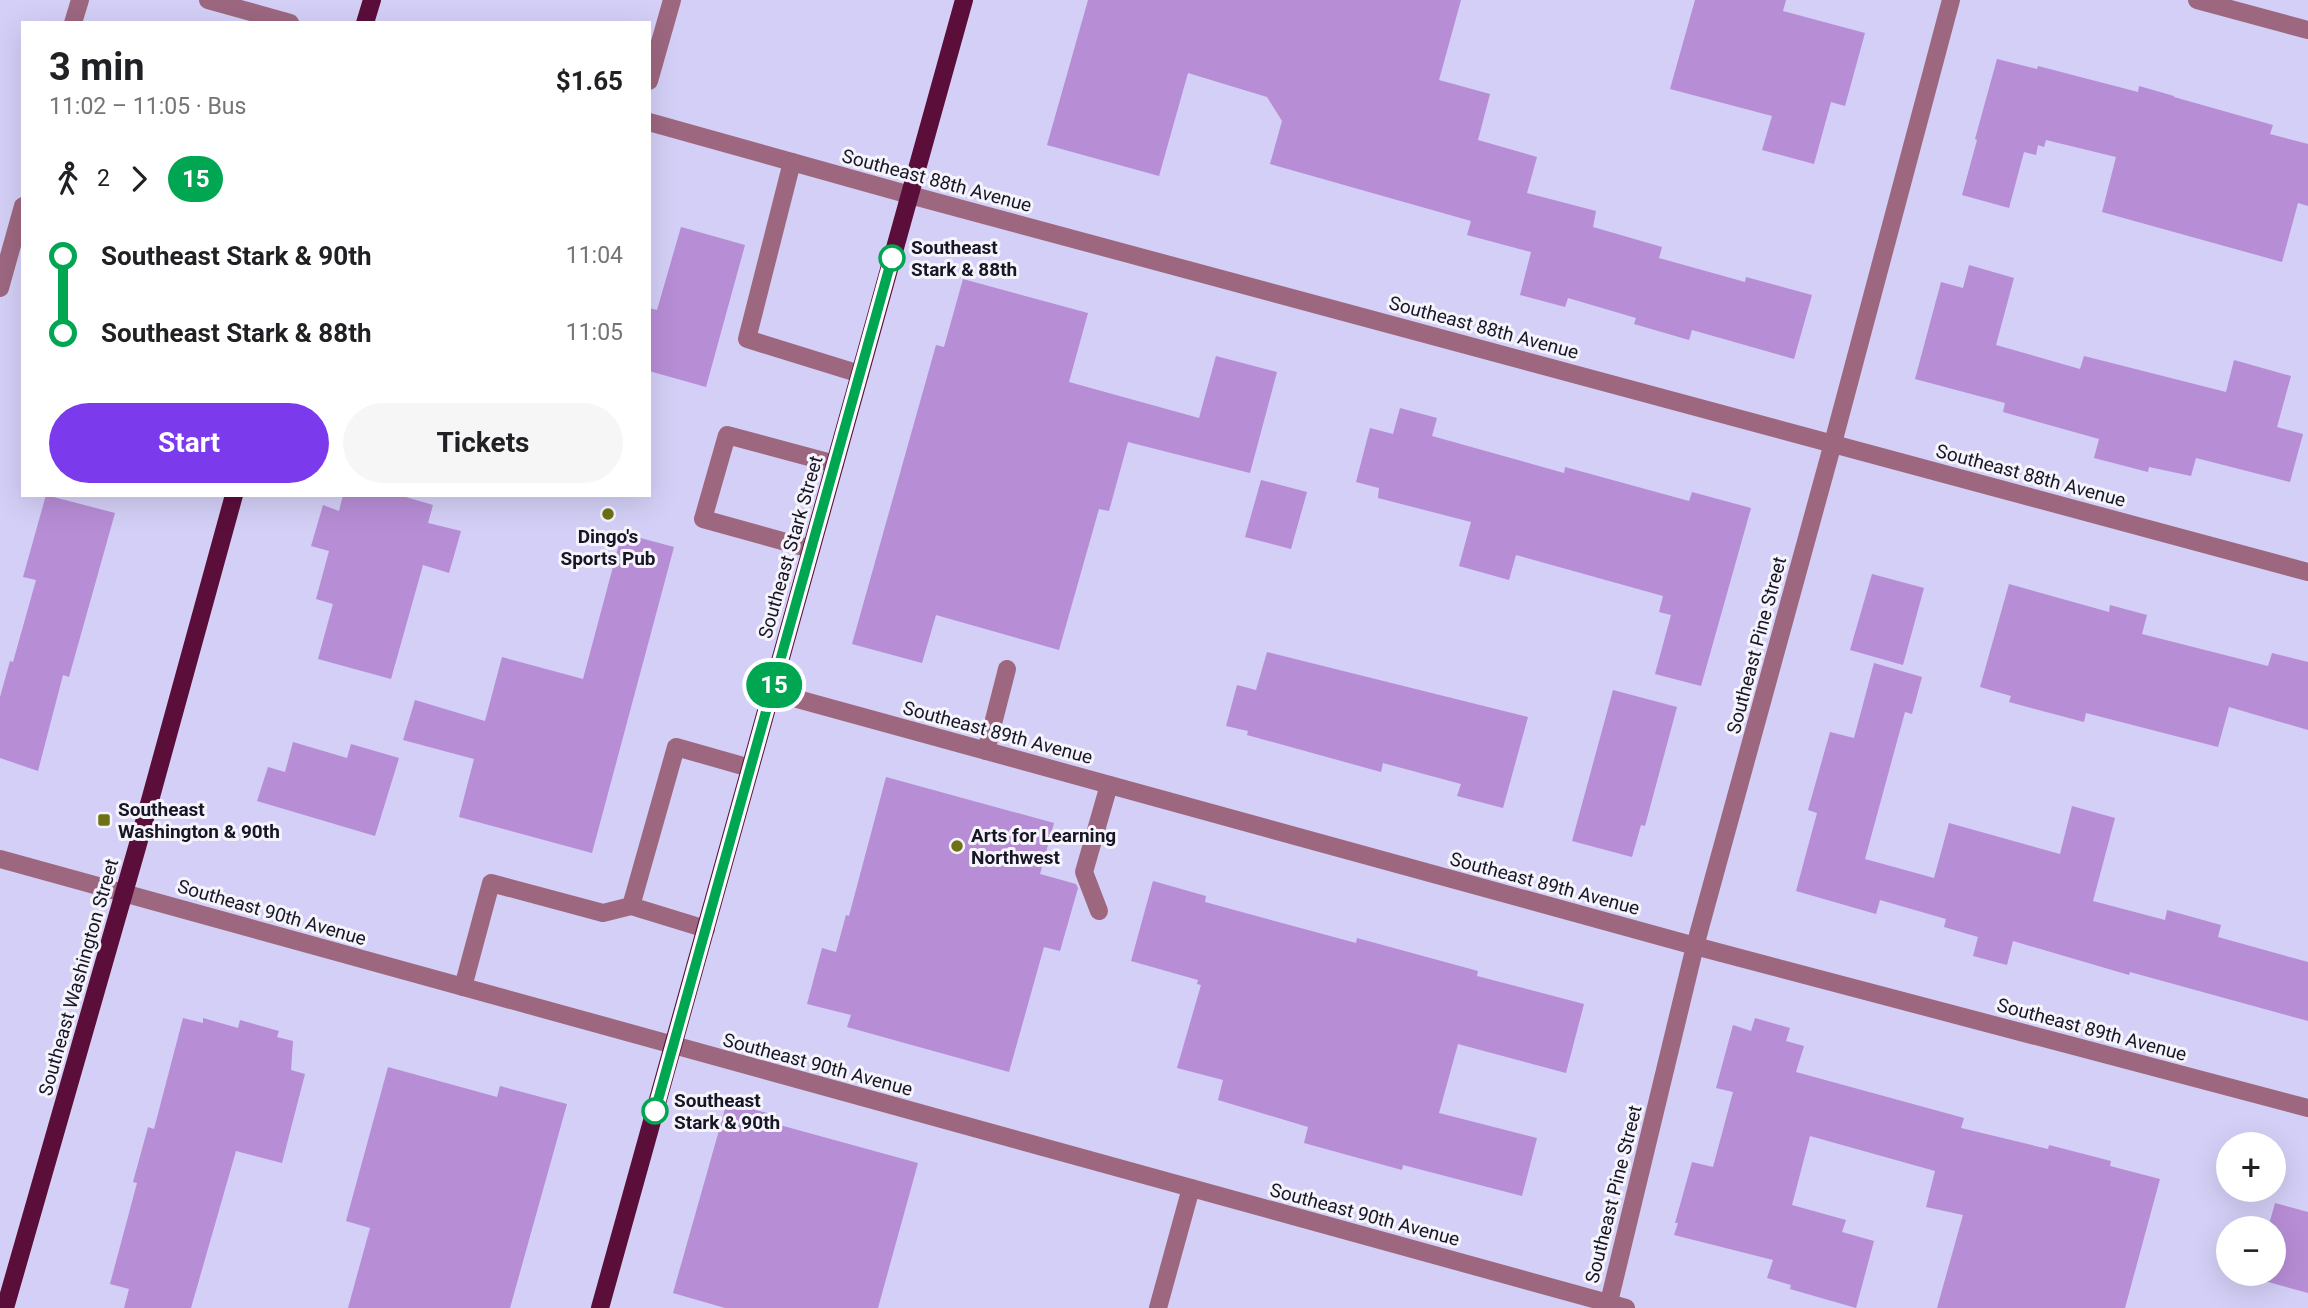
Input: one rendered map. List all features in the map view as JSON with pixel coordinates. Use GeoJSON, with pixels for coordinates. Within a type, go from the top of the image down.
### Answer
{"type":"FeatureCollection","features":[{"type":"Feature","properties":{"kind":"main road"},"geometry":{"type":"LineString","coordinates":[[366,21],[372,0]]}},
{"type":"Feature","properties":{"kind":"main road","name":"Southeast Stark Street"},"geometry":{"type":"LineString","coordinates":[[600,1308],[964,0]]}},
{"type":"Feature","properties":{"kind":"main road","name":"Southeast Washington Street"},"geometry":{"type":"LineString","coordinates":[[5,1308],[233,497]]}},
{"type":"Feature","properties":{"kind":"street"},"geometry":{"type":"LineString","coordinates":[[74,21],[80,0]]}},
{"type":"Feature","properties":{"kind":"street"},"geometry":{"type":"LineString","coordinates":[[208,0],[283,21]]}},
{"type":"Feature","properties":{"kind":"street"},"geometry":{"type":"LineString","coordinates":[[651,74],[672,0]]}},
{"type":"Feature","properties":{"kind":"street","name":"Southeast Pine Street"},"geometry":{"type":"LineString","coordinates":[[1617,1305],[1695,946],[1951,0]]}},
{"type":"Feature","properties":{"kind":"street"},"geometry":{"type":"LineString","coordinates":[[2197,0],[2308,30]]}},
{"type":"Feature","properties":{"kind":"street","name":"Southeast 88th Avenue"},"geometry":{"type":"LineString","coordinates":[[651,123],[909,195],[2308,572]]}},
{"type":"Feature","properties":{"kind":"street"},"geometry":{"type":"LineString","coordinates":[[792,162],[747,339],[860,374]]}},
{"type":"Feature","properties":{"kind":"street"},"geometry":{"type":"LineString","coordinates":[[0,288],[21,213]]}},
{"type":"Feature","properties":{"kind":"street"},"geometry":{"type":"LineString","coordinates":[[811,549],[703,519],[727,435],[835,464]]}},
{"type":"Feature","properties":{"kind":"street"},"geometry":{"type":"LineString","coordinates":[[986,751],[1007,669]]}},
{"type":"Feature","properties":{"kind":"street","name":"Southeast 89th Avenue"},"geometry":{"type":"LineString","coordinates":[[772,692],[1695,946],[2308,1108]]}},
{"type":"Feature","properties":{"kind":"street"},"geometry":{"type":"LineString","coordinates":[[631,906],[676,747],[750,768]]}},
{"type":"Feature","properties":{"kind":"street"},"geometry":{"type":"LineString","coordinates":[[1099,911],[1084,872],[1109,785]]}},
{"type":"Feature","properties":{"kind":"street","name":"Southeast 90th Avenue"},"geometry":{"type":"LineString","coordinates":[[0,859],[1617,1305]]}},
{"type":"Feature","properties":{"kind":"street"},"geometry":{"type":"LineString","coordinates":[[463,987],[491,883],[603,913],[631,906],[706,929]]}},
{"type":"Feature","properties":{"kind":"street"},"geometry":{"type":"LineString","coordinates":[[1158,1308],[1191,1188]]}},
{"type":"Feature","properties":{"kind":"building"},"geometry":{"type":"Polygon","coordinates":[[[1088,0],[1461,0],[1439,80],[1490,94],[1478,140],[1537,157],[1527,193],[1596,211],[1593,227],[1662,247],[1659,258],[1745,282],[1746,277],[1812,295],[1794,359],[1692,330],[1689,340],[1634,324],[1636,318],[1568,298],[1565,307],[1520,295],[1531,252],[1467,235],[1471,221],[1270,164],[1282,121],[1267,97],[1188,73],[1159,176],[1047,145],[1088,0]]]}},
{"type":"Feature","properties":{"kind":"building"},"geometry":{"type":"Polygon","coordinates":[[[1695,0],[1786,0],[1783,11],[1865,33],[1845,106],[1831,102],[1814,164],[1762,150],[1772,116],[1670,89],[1695,0]]]}},
{"type":"Feature","properties":{"kind":"building"},"geometry":{"type":"Polygon","coordinates":[[[1997,59],[2037,69],[2038,66],[2138,92],[2139,86],[2273,125],[2270,134],[2308,144],[2308,206],[2298,203],[2282,262],[2102,212],[2116,157],[2046,140],[2044,147],[2038,145],[2036,155],[2024,152],[2009,208],[1962,195],[1997,59]]]}},
{"type":"Feature","properties":{"kind":"building"},"geometry":{"type":"Polygon","coordinates":[[[681,227],[745,245],[706,387],[651,372],[651,308],[657,310],[681,227]]]}},
{"type":"Feature","properties":{"kind":"building"},"geometry":{"type":"Polygon","coordinates":[[[1969,265],[2014,278],[1996,345],[2080,369],[2084,356],[2226,392],[2234,360],[2291,376],[2277,427],[2303,434],[2290,482],[2196,458],[2191,476],[2149,467],[2148,472],[2094,458],[2099,439],[2003,412],[2005,403],[1915,379],[1941,282],[1963,288],[1969,265]]]}},
{"type":"Feature","properties":{"kind":"building"},"geometry":{"type":"Polygon","coordinates":[[[963,279],[1088,313],[1069,382],[1199,418],[1216,356],[1277,372],[1250,473],[1128,442],[1109,511],[1099,509],[1059,650],[936,615],[922,663],[852,644],[936,345],[944,347],[963,279]]]}},
{"type":"Feature","properties":{"kind":"building"},"geometry":{"type":"Polygon","coordinates":[[[1400,408],[1437,418],[1432,436],[1564,473],[1565,467],[1689,501],[1692,492],[1751,508],[1701,686],[1655,674],[1671,615],[1659,612],[1663,596],[1516,555],[1509,580],[1459,566],[1471,522],[1378,498],[1379,488],[1356,482],[1370,428],[1393,434],[1400,408]]]}},
{"type":"Feature","properties":{"kind":"building"},"geometry":{"type":"Polygon","coordinates":[[[1261,480],[1307,492],[1291,549],[1245,537],[1261,480]]]}},
{"type":"Feature","properties":{"kind":"building"},"geometry":{"type":"Polygon","coordinates":[[[45,497],[115,513],[69,677],[63,675],[38,771],[0,758],[0,697],[10,661],[13,662],[36,580],[23,577],[45,497]]]}},
{"type":"Feature","properties":{"kind":"building"},"geometry":{"type":"Polygon","coordinates":[[[342,497],[406,497],[433,505],[428,523],[461,531],[449,573],[423,565],[391,679],[318,659],[333,604],[316,599],[329,551],[311,546],[323,505],[339,511],[342,497]]]}},
{"type":"Feature","properties":{"kind":"building"},"geometry":{"type":"Polygon","coordinates":[[[622,533],[674,547],[592,853],[459,817],[474,759],[403,740],[415,700],[485,721],[502,657],[583,679],[622,533]]]}},
{"type":"Feature","properties":{"kind":"building"},"geometry":{"type":"Polygon","coordinates":[[[1872,574],[1924,588],[1903,665],[1850,650],[1872,574]]]}},
{"type":"Feature","properties":{"kind":"building"},"geometry":{"type":"Polygon","coordinates":[[[2009,584],[2109,612],[2110,605],[2147,615],[2142,634],[2268,666],[2272,653],[2308,662],[2308,730],[2229,707],[2218,747],[2086,713],[2084,722],[2009,702],[2011,696],[1980,687],[2009,584]]]}},
{"type":"Feature","properties":{"kind":"building"},"geometry":{"type":"Polygon","coordinates":[[[1267,652],[1528,717],[1503,808],[1457,796],[1461,784],[1383,763],[1381,772],[1247,735],[1248,731],[1226,726],[1237,685],[1256,690],[1267,652]]]}},
{"type":"Feature","properties":{"kind":"building"},"geometry":{"type":"Polygon","coordinates":[[[1874,663],[1922,677],[1912,714],[1905,712],[1865,859],[1934,878],[1949,823],[2060,854],[2072,806],[2115,818],[2093,901],[2165,920],[2167,910],[2221,925],[2218,937],[2308,962],[2308,1021],[2130,972],[2129,975],[2013,941],[2007,965],[1973,956],[1978,937],[1944,927],[1946,919],[1880,900],[1876,914],[1796,891],[1817,813],[1808,810],[1830,732],[1854,738],[1874,663]]]}},
{"type":"Feature","properties":{"kind":"building"},"geometry":{"type":"Polygon","coordinates":[[[1613,690],[1677,707],[1645,826],[1641,825],[1632,857],[1572,841],[1613,690]]]}},
{"type":"Feature","properties":{"kind":"building"},"geometry":{"type":"Polygon","coordinates":[[[293,742],[347,758],[351,744],[399,758],[375,836],[257,801],[268,767],[285,772],[293,742]]]}},
{"type":"Feature","properties":{"kind":"building"},"geometry":{"type":"Polygon","coordinates":[[[886,777],[1054,823],[1040,874],[1076,884],[1078,888],[1060,951],[1044,947],[1009,1072],[847,1027],[851,1015],[807,1004],[822,948],[836,952],[846,915],[849,916],[886,777]]]}},
{"type":"Feature","properties":{"kind":"building"},"geometry":{"type":"Polygon","coordinates":[[[1153,881],[1206,896],[1205,902],[1356,943],[1357,938],[1478,971],[1477,976],[1584,1004],[1566,1073],[1458,1044],[1439,1113],[1537,1138],[1522,1196],[1403,1165],[1402,1170],[1304,1143],[1308,1127],[1218,1100],[1223,1080],[1177,1068],[1201,985],[1197,984],[1198,980],[1131,961],[1153,881]]]}},
{"type":"Feature","properties":{"kind":"building"},"geometry":{"type":"Polygon","coordinates":[[[183,1018],[203,1023],[203,1018],[238,1028],[240,1020],[279,1031],[277,1037],[293,1041],[291,1070],[305,1074],[282,1163],[236,1151],[191,1308],[124,1308],[129,1289],[110,1284],[137,1183],[133,1182],[148,1127],[154,1129],[183,1018]]]}},
{"type":"Feature","properties":{"kind":"building"},"geometry":{"type":"Polygon","coordinates":[[[1755,1018],[1790,1028],[1786,1041],[1804,1046],[1796,1072],[1964,1118],[1961,1128],[2048,1149],[2049,1145],[2111,1161],[2110,1166],[2160,1179],[2125,1308],[1937,1308],[1963,1215],[1926,1207],[1935,1171],[1810,1136],[1792,1205],[1846,1220],[1842,1232],[1874,1241],[1856,1308],[1790,1289],[1791,1285],[1767,1278],[1773,1260],[1674,1235],[1692,1162],[1713,1167],[1733,1092],[1716,1088],[1733,1025],[1751,1031],[1755,1018]]]}},
{"type":"Feature","properties":{"kind":"building"},"geometry":{"type":"Polygon","coordinates":[[[388,1067],[497,1097],[500,1086],[567,1104],[510,1308],[348,1308],[370,1228],[346,1221],[388,1067]]]}},
{"type":"Feature","properties":{"kind":"building"},"geometry":{"type":"Polygon","coordinates":[[[727,1102],[778,1116],[776,1124],[918,1163],[878,1308],[725,1308],[673,1293],[727,1102]]]}},
{"type":"Feature","properties":{"kind":"building"},"geometry":{"type":"Polygon","coordinates":[[[2275,1203],[2308,1212],[2308,1293],[2283,1286],[2286,1286],[2286,1216],[2271,1216],[2275,1203]]]}},
{"type":"Feature","properties":{"kind":"bus line","name":"15"},"geometry":{"type":"LineString","coordinates":[[655,1111],[892,258]]}},
{"type":"Feature","properties":{"kind":"place","name":"Southeast Stark & 88th"},"geometry":{"type":"Point","coordinates":[892,258]}},
{"type":"Feature","properties":{"kind":"place","name":"Dingo's Sports Pub"},"geometry":{"type":"Point","coordinates":[608,514]}},
{"type":"Feature","properties":{"kind":"place","name":"Southeast Washington & 90th"},"geometry":{"type":"Point","coordinates":[104,820]}},
{"type":"Feature","properties":{"kind":"place","name":"Arts for Learning Northwest"},"geometry":{"type":"Point","coordinates":[957,846]}},
{"type":"Feature","properties":{"kind":"place","name":"Southeast Stark & 90th"},"geometry":{"type":"Point","coordinates":[655,1111]}}]}
